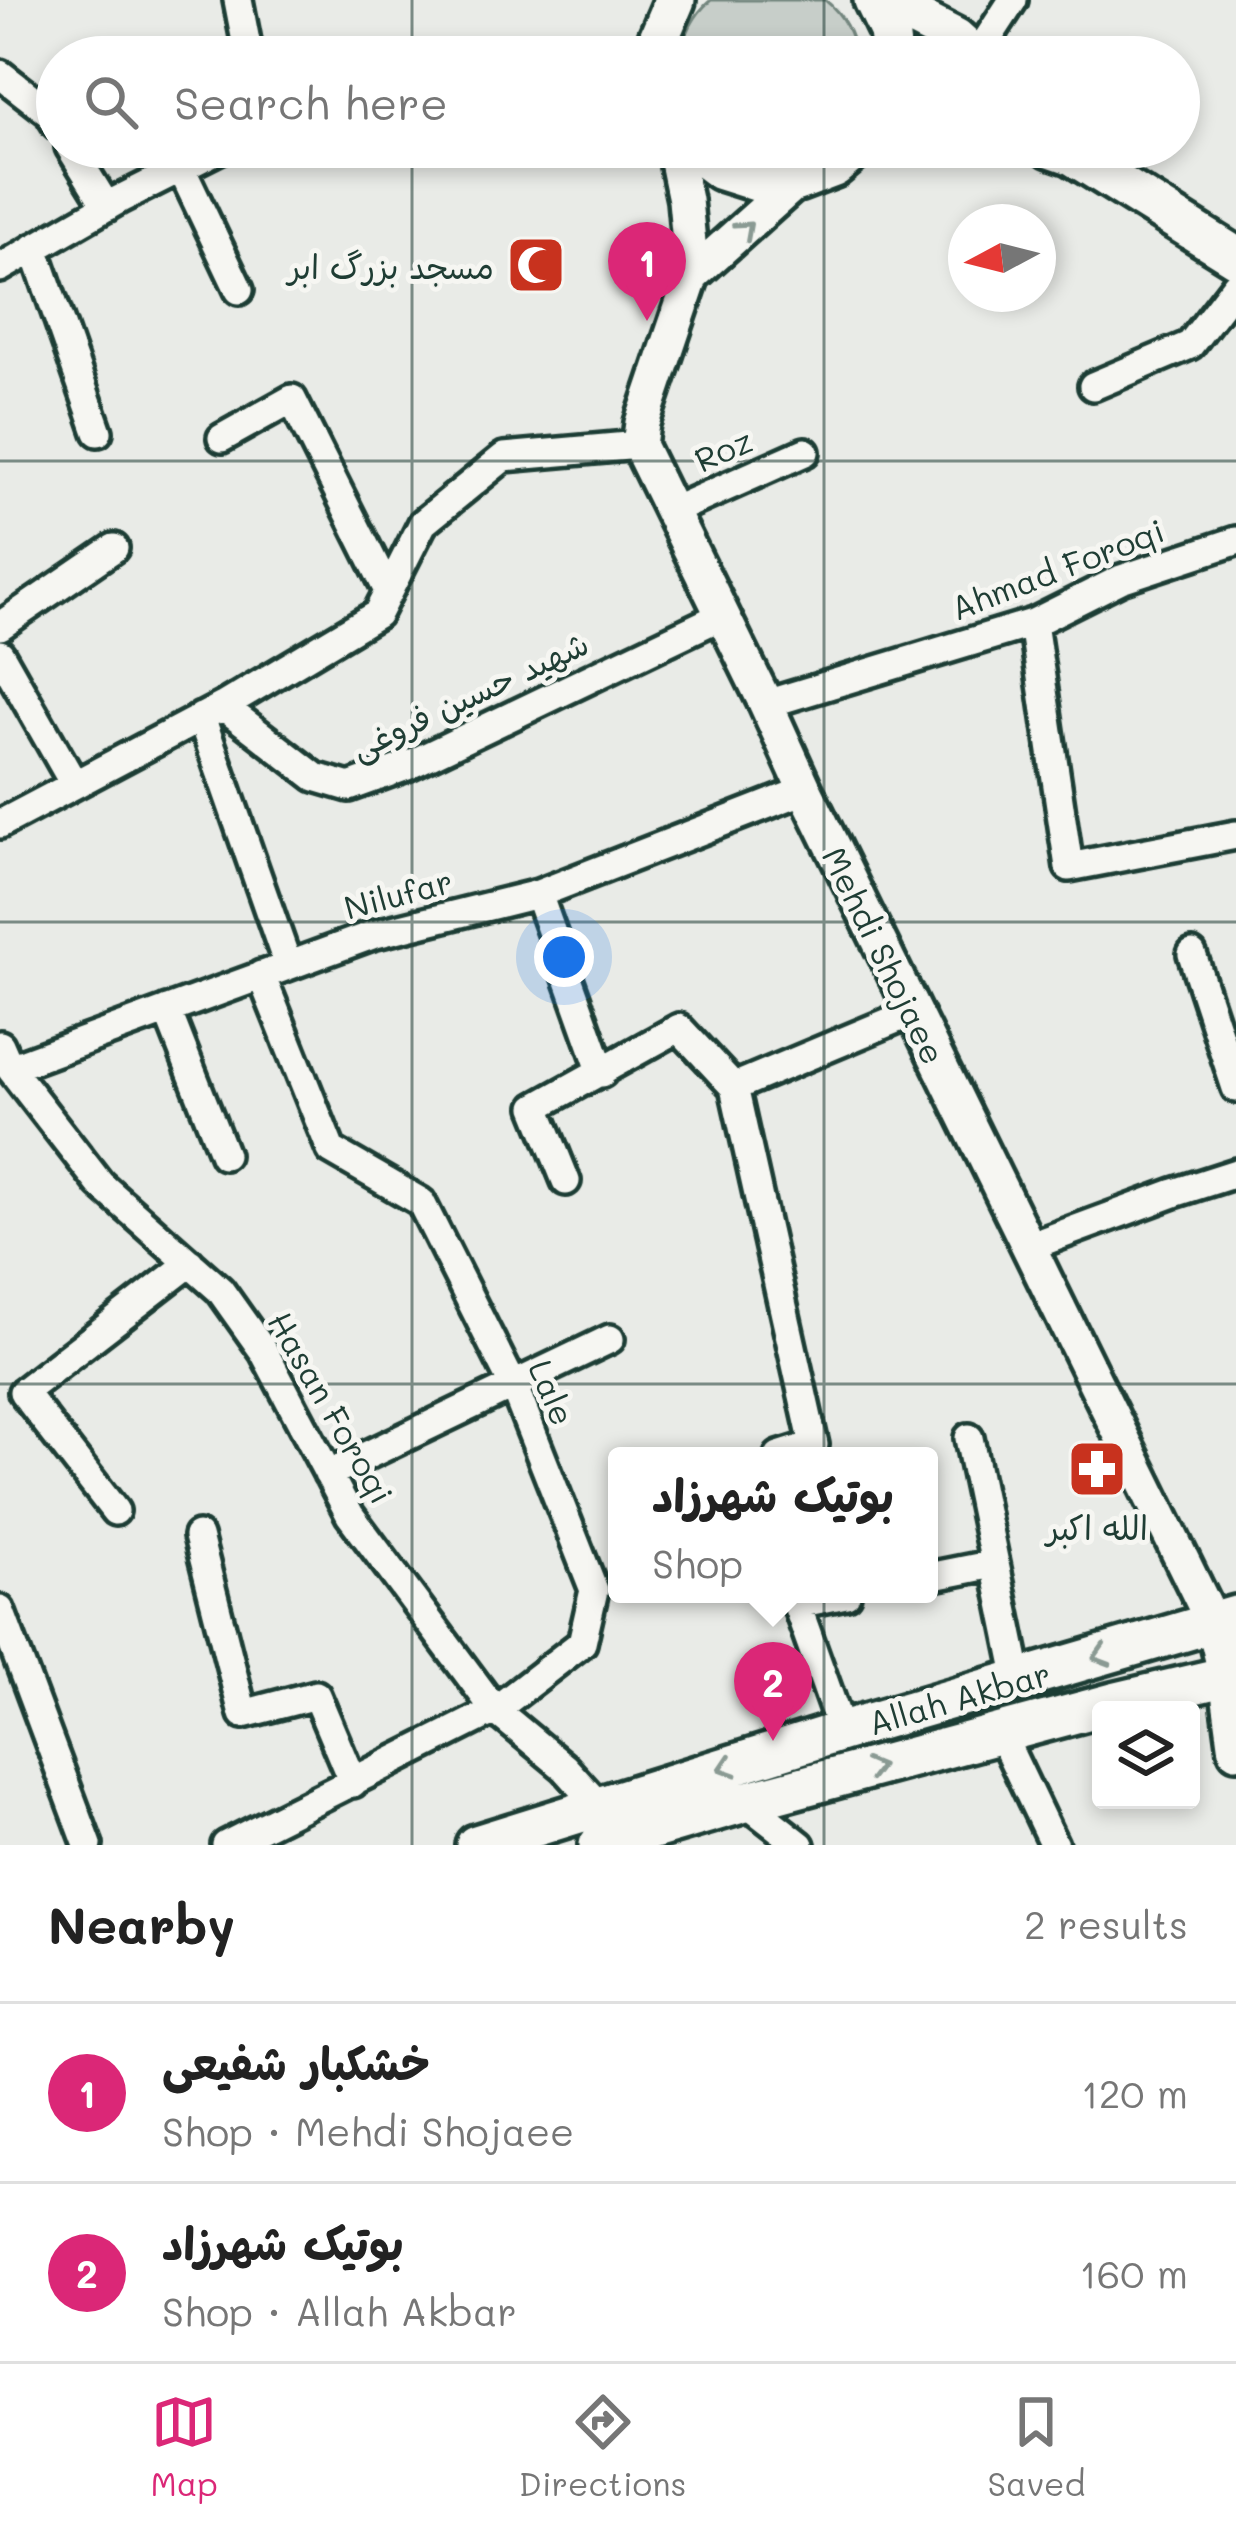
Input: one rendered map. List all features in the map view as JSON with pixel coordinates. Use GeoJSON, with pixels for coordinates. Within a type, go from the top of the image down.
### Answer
{"type":"FeatureCollection","features":[{"type":"Feature","properties":{"kind":"main road"},"geometry":{"type":"LineString","coordinates":[[662,36],[674,0]]}},
{"type":"Feature","properties":{"kind":"main road"},"geometry":{"type":"LineString","coordinates":[[878,0],[951,36]]}},
{"type":"Feature","properties":{"kind":"main road"},"geometry":{"type":"LineString","coordinates":[[878,0],[889,36]]}},
{"type":"Feature","properties":{"kind":"main road"},"geometry":{"type":"LineString","coordinates":[[719,168],[759,182],[797,181],[831,168]]}},
{"type":"Feature","properties":{"kind":"main road"},"geometry":{"type":"LineString","coordinates":[[1093,168],[1236,257]]}},
{"type":"Feature","properties":{"kind":"main road","name":"Allah Akbar"},"geometry":{"type":"LineString","coordinates":[[600,1826],[842,1731],[1225,1619]]}},
{"type":"Feature","properties":{"kind":"main road","name":"Allah Akbar"},"geometry":{"type":"LineString","coordinates":[[476,1845],[746,1802],[1231,1676]]}},
{"type":"Feature","properties":{"kind":"street"},"geometry":{"type":"LineString","coordinates":[[238,0],[245,36]]}},
{"type":"Feature","properties":{"kind":"street"},"geometry":{"type":"LineString","coordinates":[[645,0],[655,36]]}},
{"type":"Feature","properties":{"kind":"street"},"geometry":{"type":"LineString","coordinates":[[990,36],[1013,0]]}},
{"type":"Feature","properties":{"kind":"street"},"geometry":{"type":"LineString","coordinates":[[0,74],[36,102]]}},
{"type":"Feature","properties":{"kind":"street"},"geometry":{"type":"LineString","coordinates":[[83,168],[107,207]]}},
{"type":"Feature","properties":{"kind":"street"},"geometry":{"type":"LineString","coordinates":[[0,268],[181,168],[239,290]]}},
{"type":"Feature","properties":{"kind":"street"},"geometry":{"type":"LineString","coordinates":[[0,824],[212,711],[377,614],[423,523],[504,457],[640,445],[642,424],[692,275],[678,168]]}},
{"type":"Feature","properties":{"kind":"street"},"geometry":{"type":"LineString","coordinates":[[692,275],[797,181]]}},
{"type":"Feature","properties":{"kind":"street"},"geometry":{"type":"LineString","coordinates":[[34,248],[98,432]]}},
{"type":"Feature","properties":{"kind":"street"},"geometry":{"type":"LineString","coordinates":[[1093,386],[1190,345],[1236,285]]}},
{"type":"Feature","properties":{"kind":"street"},"geometry":{"type":"LineString","coordinates":[[222,438],[292,399],[388,591]]}},
{"type":"Feature","properties":{"kind":"street","name":"Mehdi Shojaee"},"geometry":{"type":"LineString","coordinates":[[640,445],[1028,1247],[1225,1619],[1236,1750]]}},
{"type":"Feature","properties":{"kind":"street","name":"Roz"},"geometry":{"type":"LineString","coordinates":[[670,512],[805,452]]}},
{"type":"Feature","properties":{"kind":"street","name":"Ahmad Foroqi"},"geometry":{"type":"LineString","coordinates":[[766,704],[1033,622],[1121,579],[1236,541]]}},
{"type":"Feature","properties":{"kind":"street"},"geometry":{"type":"LineString","coordinates":[[0,626],[114,548]]}},
{"type":"Feature","properties":{"kind":"street","name":"شهید حسین فروغی"},"geometry":{"type":"LineString","coordinates":[[212,711],[315,777],[350,787],[407,766],[723,615]]}},
{"type":"Feature","properties":{"kind":"street"},"geometry":{"type":"LineString","coordinates":[[1033,622],[1069,867],[1236,835]]}},
{"type":"Feature","properties":{"kind":"street"},"geometry":{"type":"LineString","coordinates":[[0,654],[74,784]]}},
{"type":"Feature","properties":{"kind":"street","name":"Lale"},"geometry":{"type":"LineString","coordinates":[[212,711],[275,970],[331,1150],[421,1202],[514,1387],[594,1590],[582,1643],[494,1710],[226,1845]]}},
{"type":"Feature","properties":{"kind":"street","name":"Nilufar"},"geometry":{"type":"LineString","coordinates":[[5,1056],[167,1010],[372,935],[538,894],[805,790]]}},
{"type":"Feature","properties":{"kind":"street"},"geometry":{"type":"LineString","coordinates":[[538,894],[602,1073]]}},
{"type":"Feature","properties":{"kind":"street"},"geometry":{"type":"LineString","coordinates":[[1192,955],[1236,1088]]}},
{"type":"Feature","properties":{"kind":"street"},"geometry":{"type":"LineString","coordinates":[[167,1010],[224,1155]]}},
{"type":"Feature","properties":{"kind":"street"},"geometry":{"type":"LineString","coordinates":[[734,1087],[913,1012]]}},
{"type":"Feature","properties":{"kind":"street"},"geometry":{"type":"LineString","coordinates":[[566,1180],[536,1107],[679,1028],[734,1087],[814,1445],[808,1447]]}},
{"type":"Feature","properties":{"kind":"street","name":"Hasan Foroqi"},"geometry":{"type":"LineString","coordinates":[[5,1056],[100,1184],[220,1290],[264,1352],[350,1515],[494,1710],[565,1768],[600,1826]]}},
{"type":"Feature","properties":{"kind":"street"},"geometry":{"type":"LineString","coordinates":[[1028,1247],[1236,1173]]}},
{"type":"Feature","properties":{"kind":"street"},"geometry":{"type":"LineString","coordinates":[[116,1511],[12,1400],[190,1263]]}},
{"type":"Feature","properties":{"kind":"street"},"geometry":{"type":"LineString","coordinates":[[328,1474],[610,1339]]}},
{"type":"Feature","properties":{"kind":"street"},"geometry":{"type":"LineString","coordinates":[[968,1438],[1019,1680]]}},
{"type":"Feature","properties":{"kind":"street"},"geometry":{"type":"LineString","coordinates":[[198,1536],[243,1714],[316,1695],[353,1783]]}},
{"type":"Feature","properties":{"kind":"street"},"geometry":{"type":"LineString","coordinates":[[938,1575],[994,1564]]}},
{"type":"Feature","properties":{"kind":"street"},"geometry":{"type":"LineString","coordinates":[[796,1603],[842,1731]]}},
{"type":"Feature","properties":{"kind":"street"},"geometry":{"type":"LineString","coordinates":[[2,1625],[88,1845]]}},
{"type":"Feature","properties":{"kind":"street"},"geometry":{"type":"LineString","coordinates":[[1001,1734],[1054,1845]]}},
{"type":"Feature","properties":{"kind":"street"},"geometry":{"type":"LineString","coordinates":[[746,1802],[800,1845]]}},
{"type":"Feature","properties":{"kind":"shaded area"},"geometry":{"type":"Polygon","coordinates":[[[711,0],[825,0],[851,36],[686,36],[711,0]]]}},
{"type":"Feature","properties":{"kind":"place","name":"مسجد بزرگ ابر"},"geometry":{"type":"Point","coordinates":[536,265]}},
{"type":"Feature","properties":{"kind":"place","name":"خشکبار شفیعی"},"geometry":{"type":"Point","coordinates":[647,321]}},
{"type":"Feature","properties":{"kind":"place","name":"الله اکبر"},"geometry":{"type":"Point","coordinates":[1097,1469]}},
{"type":"Feature","properties":{"kind":"place","name":"بوتیک شهرزاد"},"geometry":{"type":"Point","coordinates":[773,1741]}}]}
